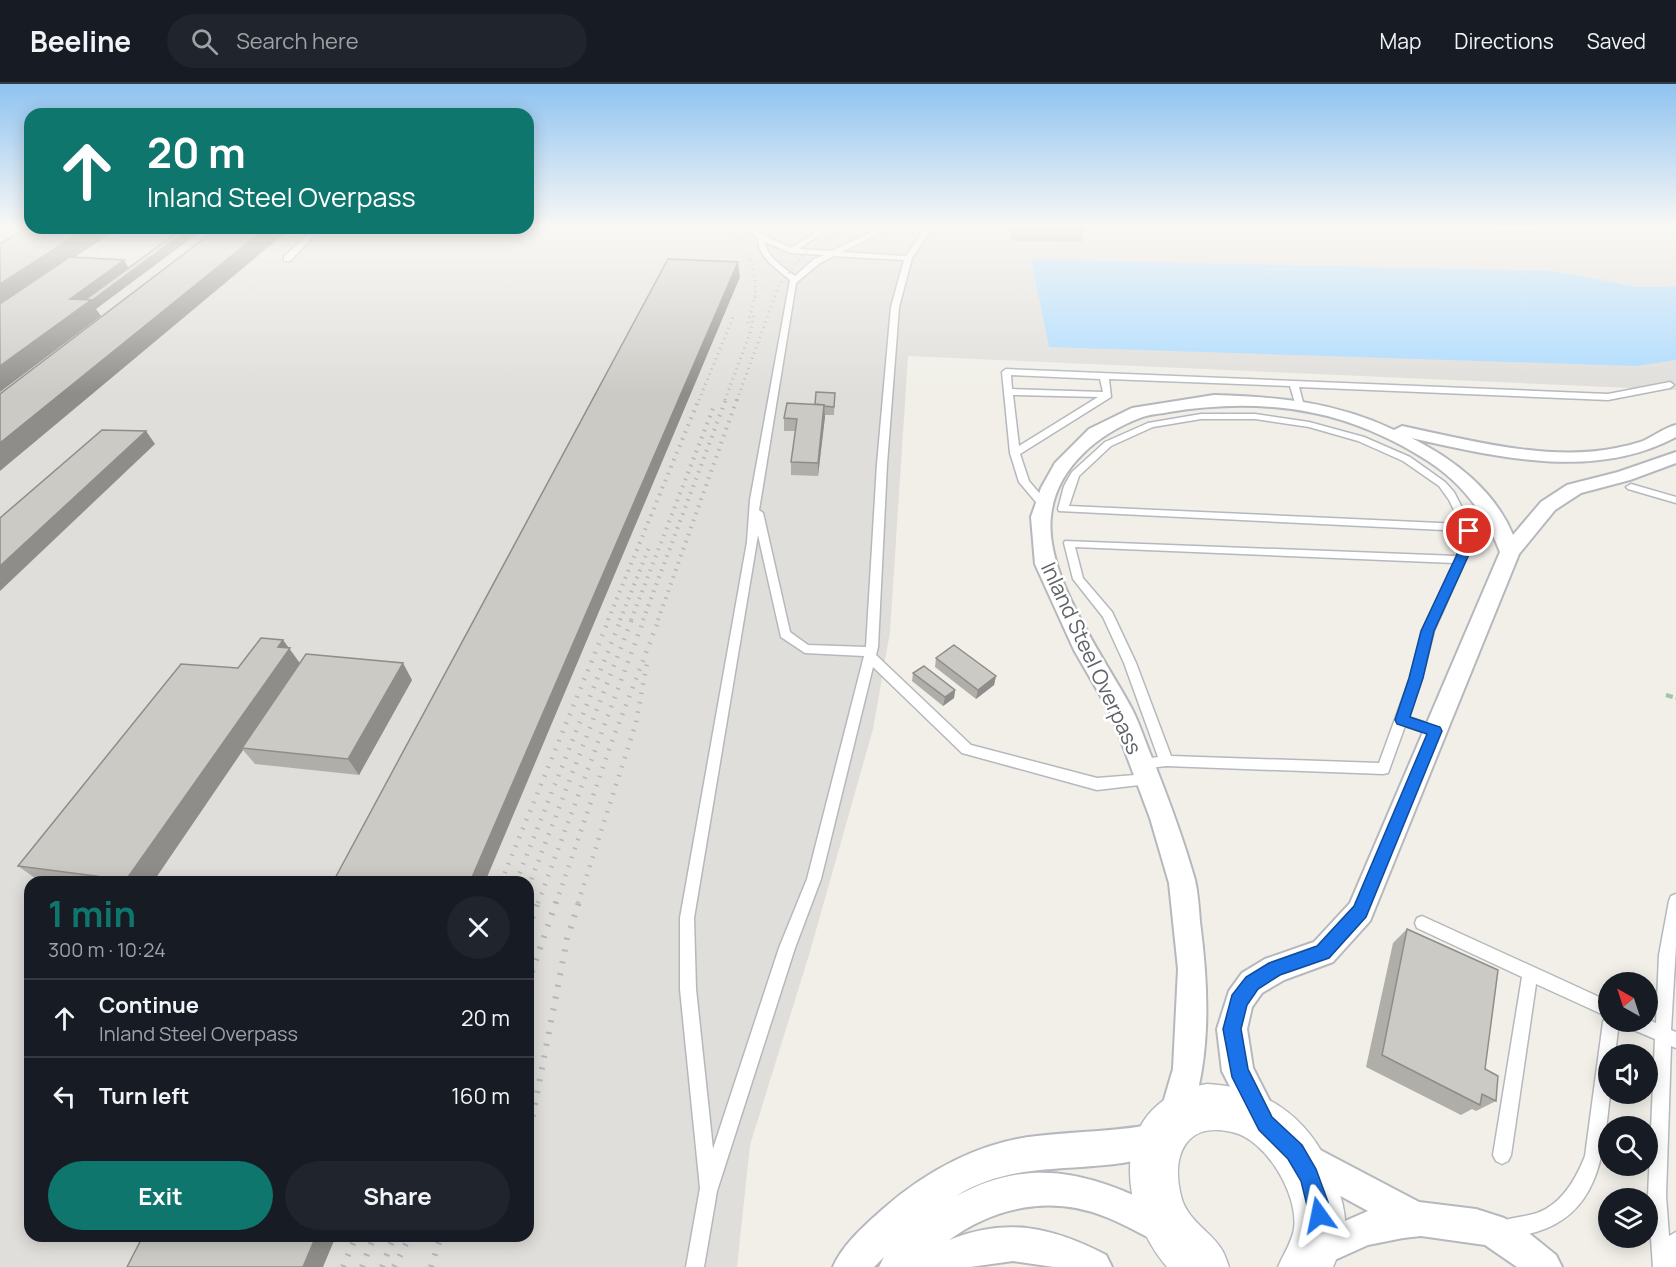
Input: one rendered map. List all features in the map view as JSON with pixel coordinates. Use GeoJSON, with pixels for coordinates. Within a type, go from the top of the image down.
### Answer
{"type":"FeatureCollection","features":[{"type":"Feature","properties":{"kind":"main road"},"geometry":{"type":"LineString","coordinates":[[1203,1267],[1185,1252],[1169,1230],[1158,1206],[1153,1182],[1153,1159],[1167,1130],[1193,1109],[1216,1106],[1241,1111],[1280,1138],[1309,1176],[1318,1202],[1320,1228],[1309,1259]]}},
{"type":"Feature","properties":{"kind":"street","name":"Inland Steel Overpass"},"geometry":{"type":"LineString","coordinates":[[1167,1130],[1188,1069],[1192,969],[1182,883],[1163,818],[1122,713],[1085,650],[1045,564],[1041,517],[1050,488],[1064,464],[1095,433],[1138,412],[1214,400],[1271,402],[1317,408],[1366,423],[1428,453],[1470,486],[1499,524],[1510,552]]}},
{"type":"Feature","properties":{"kind":"street"},"geometry":{"type":"LineString","coordinates":[[1366,423],[1484,448],[1524,454],[1578,456],[1632,450],[1664,438],[1676,430]]}},
{"type":"Feature","properties":{"kind":"street"},"geometry":{"type":"LineString","coordinates":[[1414,1218],[1280,1138],[1238,1071],[1232,1029],[1239,1001],[1252,983],[1275,969],[1323,952],[1360,912],[1510,552],[1548,506],[1575,489],[1624,476],[1676,457]]}},
{"type":"Feature","properties":{"kind":"street"},"geometry":{"type":"LineString","coordinates":[[851,1267],[875,1239],[905,1210],[940,1186],[978,1166],[1023,1154],[1125,1147],[1167,1130]]}},
{"type":"Feature","properties":{"kind":"street"},"geometry":{"type":"LineString","coordinates":[[897,1267],[909,1251],[950,1218],[987,1199],[1029,1189],[1068,1190],[1111,1200],[1169,1230]]}},
{"type":"Feature","properties":{"kind":"street"},"geometry":{"type":"LineString","coordinates":[[1309,1259],[1371,1226],[1414,1218],[1442,1220],[1490,1229],[1516,1244],[1544,1267]]}},
{"type":"Feature","properties":{"kind":"street"},"geometry":{"type":"LineString","coordinates":[[933,1267],[948,1257],[983,1246],[1015,1243],[1045,1246],[1081,1259],[1094,1267]]}},
{"type":"Feature","properties":{"kind":"lane"},"geometry":{"type":"LineString","coordinates":[[708,1191],[688,989],[687,918],[752,542],[755,500],[792,283]]}},
{"type":"Feature","properties":{"kind":"lane"},"geometry":{"type":"LineString","coordinates":[[695,1267],[708,1191],[787,948],[814,879],[871,655],[882,464],[895,307],[901,283]]}},
{"type":"Feature","properties":{"kind":"lane"},"geometry":{"type":"LineString","coordinates":[[1045,506],[1024,482],[1015,453],[1006,372],[1608,398],[1670,385]]}},
{"type":"Feature","properties":{"kind":"lane"},"geometry":{"type":"LineString","coordinates":[[1104,375],[1108,395]]}},
{"type":"Feature","properties":{"kind":"lane"},"geometry":{"type":"LineString","coordinates":[[1293,384],[1300,406]]}},
{"type":"Feature","properties":{"kind":"lane"},"geometry":{"type":"LineString","coordinates":[[1009,392],[1108,395]]}},
{"type":"Feature","properties":{"kind":"lane"},"geometry":{"type":"LineString","coordinates":[[1015,453],[1108,395]]}},
{"type":"Feature","properties":{"kind":"lane"},"geometry":{"type":"LineString","coordinates":[[755,500],[785,634],[806,649],[871,655],[967,749],[1097,784],[1145,771],[1166,761],[1383,769],[1416,678],[1428,631],[1460,560],[1469,531],[1442,484],[1411,463],[1359,437],[1307,423],[1257,417],[1210,416],[1164,421],[1134,430],[1100,448],[1073,476],[1063,509],[1467,528]]}},
{"type":"Feature","properties":{"kind":"lane"},"geometry":{"type":"LineString","coordinates":[[1631,487],[1676,500]]}},
{"type":"Feature","properties":{"kind":"lane"},"geometry":{"type":"LineString","coordinates":[[1166,761],[1131,663],[1108,615],[1078,579],[1069,543],[1460,560]]}},
{"type":"Feature","properties":{"kind":"lane"},"geometry":{"type":"LineString","coordinates":[[1402,720],[1435,731]]}},
{"type":"Feature","properties":{"kind":"lane"},"geometry":{"type":"LineString","coordinates":[[1662,1267],[1657,1196],[1669,1037],[1667,955],[1676,901]]}},
{"type":"Feature","properties":{"kind":"lane"},"geometry":{"type":"LineString","coordinates":[[1422,923],[1598,1004]]}},
{"type":"Feature","properties":{"kind":"lane"},"geometry":{"type":"LineString","coordinates":[[1502,1155],[1530,973]]}},
{"type":"Feature","properties":{"kind":"lane"},"geometry":{"type":"LineString","coordinates":[[1490,1229],[1530,1227],[1551,1218],[1577,1193],[1594,1156],[1610,1032]]}},
{"type":"Feature","properties":{"kind":"lane"},"geometry":{"type":"LineString","coordinates":[[1672,1267],[1676,1242]]}},
{"type":"Feature","properties":{"kind":"path"},"geometry":{"type":"LineString","coordinates":[[1666,695],[1676,698]]}},
{"type":"Feature","properties":{"kind":"shaded area"},"geometry":{"type":"Polygon","coordinates":[[[0,283],[1182,283],[1663,361],[1676,360],[1676,390],[908,356],[890,632],[873,729],[809,955],[750,1145],[737,1267],[0,1267],[0,283]]]}},
{"type":"Feature","properties":{"kind":"shaded area"},"geometry":{"type":"Polygon","coordinates":[[[1618,283],[1676,283],[1676,286],[1638,287],[1618,283]]]}},
{"type":"Feature","properties":{"kind":"water"},"geometry":{"type":"Polygon","coordinates":[[[1036,283],[1618,283],[1638,287],[1676,286],[1676,360],[1636,366],[1049,347],[1036,283]]]}},
{"type":"Feature","properties":{"kind":"building"},"geometry":{"type":"Polygon","coordinates":[[[31,283],[92,283],[70,299],[91,300],[0,366],[0,304],[31,283]]]}},
{"type":"Feature","properties":{"kind":"building"},"geometry":{"type":"Polygon","coordinates":[[[108,283],[115,283],[91,301],[85,300],[108,283]]]}},
{"type":"Feature","properties":{"kind":"building"},"geometry":{"type":"Polygon","coordinates":[[[145,283],[198,283],[0,443],[0,394],[145,283]]]}},
{"type":"Feature","properties":{"kind":"building"},"geometry":{"type":"Polygon","coordinates":[[[655,283],[729,283],[473,876],[336,876],[655,283]]]}},
{"type":"Feature","properties":{"kind":"building"},"geometry":{"type":"Polygon","coordinates":[[[816,392],[835,393],[834,407],[815,404],[816,392]]]}},
{"type":"Feature","properties":{"kind":"building"},"geometry":{"type":"Polygon","coordinates":[[[787,403],[824,405],[818,463],[791,462],[797,419],[784,418],[787,403]]]}},
{"type":"Feature","properties":{"kind":"building"},"geometry":{"type":"Polygon","coordinates":[[[102,430],[146,431],[0,566],[0,518],[102,430]]]}},
{"type":"Feature","properties":{"kind":"building"},"geometry":{"type":"Polygon","coordinates":[[[261,638],[283,640],[278,647],[290,648],[129,876],[95,876],[18,866],[181,664],[238,668],[261,638]]]}},
{"type":"Feature","properties":{"kind":"building"},"geometry":{"type":"Polygon","coordinates":[[[954,645],[996,676],[978,690],[936,658],[954,645]]]}},
{"type":"Feature","properties":{"kind":"building"},"geometry":{"type":"Polygon","coordinates":[[[306,654],[403,663],[348,759],[242,748],[306,654]]]}},
{"type":"Feature","properties":{"kind":"building"},"geometry":{"type":"Polygon","coordinates":[[[924,666],[955,690],[945,697],[913,673],[924,666]]]}},
{"type":"Feature","properties":{"kind":"building"},"geometry":{"type":"Polygon","coordinates":[[[1407,929],[1498,970],[1485,1069],[1498,1076],[1496,1101],[1482,1094],[1480,1105],[1382,1055],[1407,929]]]}},
{"type":"Feature","properties":{"kind":"building"},"geometry":{"type":"Polygon","coordinates":[[[140,1242],[313,1242],[303,1267],[127,1267],[140,1242]]]}},
{"type":"Feature","properties":{"kind":"railway"},"geometry":{"type":"LineString","coordinates":[[755,283],[755,296]]}},
{"type":"Feature","properties":{"kind":"railway"},"geometry":{"type":"LineString","coordinates":[[737,400],[780,283]]}},
{"type":"Feature","properties":{"kind":"railway"},"geometry":{"type":"LineString","coordinates":[[755,296],[756,292]]}},
{"type":"Feature","properties":{"kind":"railway"},"geometry":{"type":"LineString","coordinates":[[748,323],[755,296]]}},
{"type":"Feature","properties":{"kind":"railway"},"geometry":{"type":"LineString","coordinates":[[725,400],[750,333],[754,315]]}},
{"type":"Feature","properties":{"kind":"railway"},"geometry":{"type":"LineString","coordinates":[[699,400],[733,317]]}},
{"type":"Feature","properties":{"kind":"railway"},"geometry":{"type":"LineString","coordinates":[[608,620],[699,399]]}},
{"type":"Feature","properties":{"kind":"railway"},"geometry":{"type":"LineString","coordinates":[[643,620],[726,399]]}},
{"type":"Feature","properties":{"kind":"railway"},"geometry":{"type":"LineString","coordinates":[[658,620],[737,399]]}},
{"type":"Feature","properties":{"kind":"railway"},"geometry":{"type":"LineString","coordinates":[[631,620],[714,406]]}},
{"type":"Feature","properties":{"kind":"railway"},"geometry":{"type":"LineString","coordinates":[[620,620],[650,545]]}},
{"type":"Feature","properties":{"kind":"railway"},"geometry":{"type":"LineString","coordinates":[[503,876],[609,619]]}},
{"type":"Feature","properties":{"kind":"railway"},"geometry":{"type":"LineString","coordinates":[[518,876],[621,619]]}},
{"type":"Feature","properties":{"kind":"railway"},"geometry":{"type":"LineString","coordinates":[[533,876],[632,619]]}},
{"type":"Feature","properties":{"kind":"railway"},"geometry":{"type":"LineString","coordinates":[[538,903],[644,619]]}},
{"type":"Feature","properties":{"kind":"railway"},"geometry":{"type":"LineString","coordinates":[[556,903],[611,744],[659,619]]}},
{"type":"Feature","properties":{"kind":"railway"},"geometry":{"type":"LineString","coordinates":[[578,903],[636,723],[647,663]]}},
{"type":"Feature","properties":{"kind":"railway"},"geometry":{"type":"LineString","coordinates":[[534,913],[538,902]]}},
{"type":"Feature","properties":{"kind":"railway"},"geometry":{"type":"LineString","coordinates":[[534,966],[556,902]]}},
{"type":"Feature","properties":{"kind":"railway"},"geometry":{"type":"LineString","coordinates":[[534,1109],[567,939],[579,902]]}},
{"type":"Feature","properties":{"kind":"railway"},"geometry":{"type":"LineString","coordinates":[[343,1267],[353,1242]]}},
{"type":"Feature","properties":{"kind":"railway"},"geometry":{"type":"LineString","coordinates":[[362,1267],[372,1242]]}},
{"type":"Feature","properties":{"kind":"railway"},"geometry":{"type":"LineString","coordinates":[[382,1267],[392,1242]]}},
{"type":"Feature","properties":{"kind":"railway"},"geometry":{"type":"LineString","coordinates":[[394,1267],[407,1242]]}},
{"type":"Feature","properties":{"kind":"railway"},"geometry":{"type":"LineString","coordinates":[[431,1267],[439,1242]]}},
{"type":"Feature","properties":{"kind":"route"},"geometry":{"type":"LineString","coordinates":[[1319,1215],[1318,1202],[1309,1176],[1295,1152],[1266,1124],[1238,1071],[1232,1029],[1239,1001],[1252,983],[1275,969],[1323,952],[1360,912],[1435,731],[1402,720],[1428,631],[1465,550],[1469,531]]}}]}
